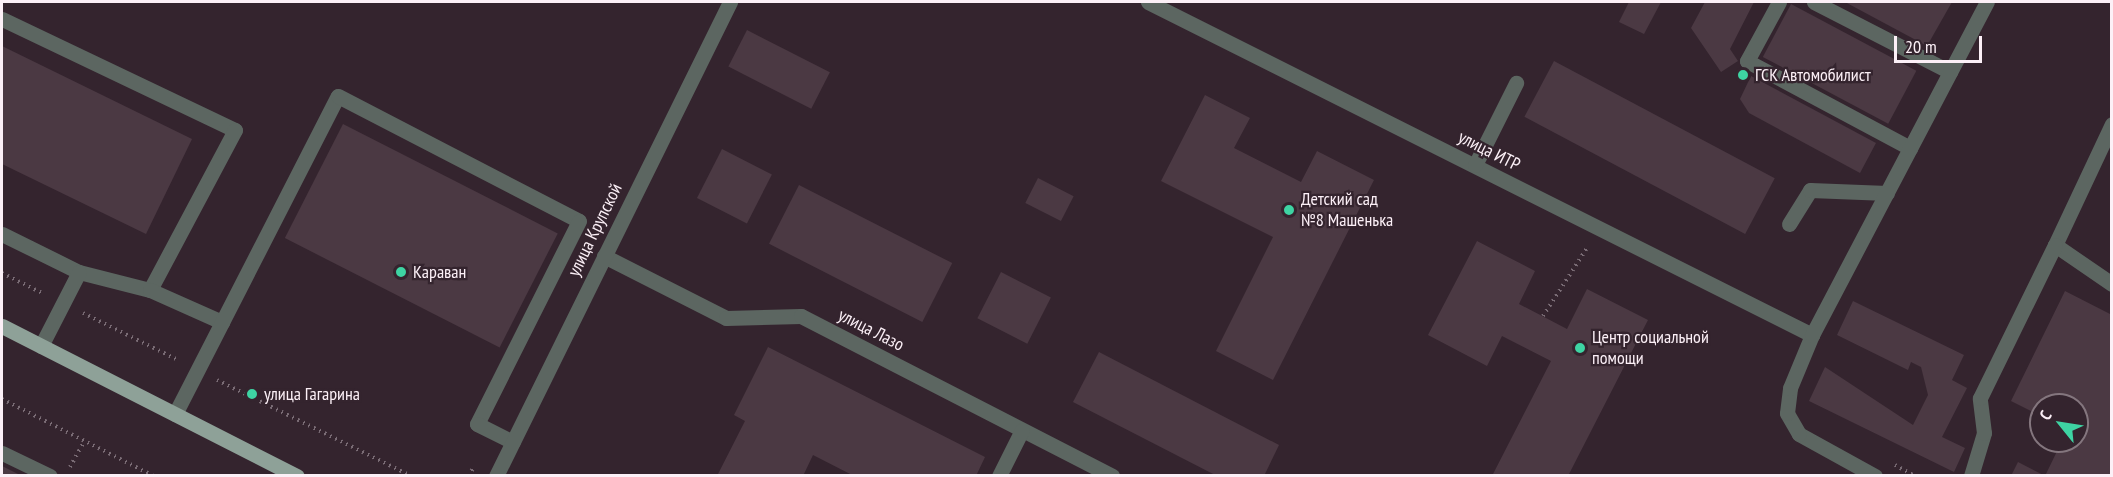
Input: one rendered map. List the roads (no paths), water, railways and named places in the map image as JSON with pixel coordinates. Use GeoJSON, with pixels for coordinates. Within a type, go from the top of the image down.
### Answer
{"type":"FeatureCollection","features":[{"type":"Feature","properties":{"kind":"main road"},"geometry":{"type":"LineString","coordinates":[[2,326],[297,476]]}},
{"type":"Feature","properties":{"kind":"street","name":"улица Крупской"},"geometry":{"type":"LineString","coordinates":[[496,476],[730,2]]}},
{"type":"Feature","properties":{"kind":"street","name":"улица ИТР"},"geometry":{"type":"LineString","coordinates":[[1148,2],[1812,335]]}},
{"type":"Feature","properties":{"kind":"street"},"geometry":{"type":"LineString","coordinates":[[1779,2],[1747,61],[1910,148]]}},
{"type":"Feature","properties":{"kind":"street"},"geometry":{"type":"LineString","coordinates":[[1814,2],[1950,72]]}},
{"type":"Feature","properties":{"kind":"street"},"geometry":{"type":"LineString","coordinates":[[1875,476],[1798,434],[1787,413],[1790,388],[1812,335],[1987,2]]}},
{"type":"Feature","properties":{"kind":"street"},"geometry":{"type":"LineString","coordinates":[[2,19],[235,130],[150,290]]}},
{"type":"Feature","properties":{"kind":"street"},"geometry":{"type":"LineString","coordinates":[[1475,165],[1516,83]]}},
{"type":"Feature","properties":{"kind":"street"},"geometry":{"type":"LineString","coordinates":[[175,414],[338,96],[579,221],[477,424],[513,442]]}},
{"type":"Feature","properties":{"kind":"street"},"geometry":{"type":"LineString","coordinates":[[1971,476],[1984,433],[1980,398],[2112,124]]}},
{"type":"Feature","properties":{"kind":"street"},"geometry":{"type":"LineString","coordinates":[[1789,224],[1810,190],[1887,193]]}},
{"type":"Feature","properties":{"kind":"street"},"geometry":{"type":"LineString","coordinates":[[2,234],[79,272],[150,290],[222,322]]}},
{"type":"Feature","properties":{"kind":"street"},"geometry":{"type":"LineString","coordinates":[[2055,245],[2112,284]]}},
{"type":"Feature","properties":{"kind":"street","name":"улица Лазо"},"geometry":{"type":"LineString","coordinates":[[604,256],[726,318],[801,316],[1112,476]]}},
{"type":"Feature","properties":{"kind":"street"},"geometry":{"type":"LineString","coordinates":[[41,346],[79,272]]}},
{"type":"Feature","properties":{"kind":"street"},"geometry":{"type":"LineString","coordinates":[[999,476],[1022,430]]}},
{"type":"Feature","properties":{"kind":"street"},"geometry":{"type":"LineString","coordinates":[[2,453],[50,476]]}},
{"type":"Feature","properties":{"kind":"place","name":"ГСК Автомобилист"},"geometry":{"type":"Point","coordinates":[1743,75]}},
{"type":"Feature","properties":{"kind":"place","name":"Детский сад №8 Машенька"},"geometry":{"type":"Point","coordinates":[1289,210]}},
{"type":"Feature","properties":{"kind":"place","name":"Караван"},"geometry":{"type":"Point","coordinates":[401,272]}},
{"type":"Feature","properties":{"kind":"place","name":"Центр социальной помощи"},"geometry":{"type":"Point","coordinates":[1580,348]}},
{"type":"Feature","properties":{"kind":"place","name":"улица Гагарина"},"geometry":{"type":"Point","coordinates":[252,394]}}]}
